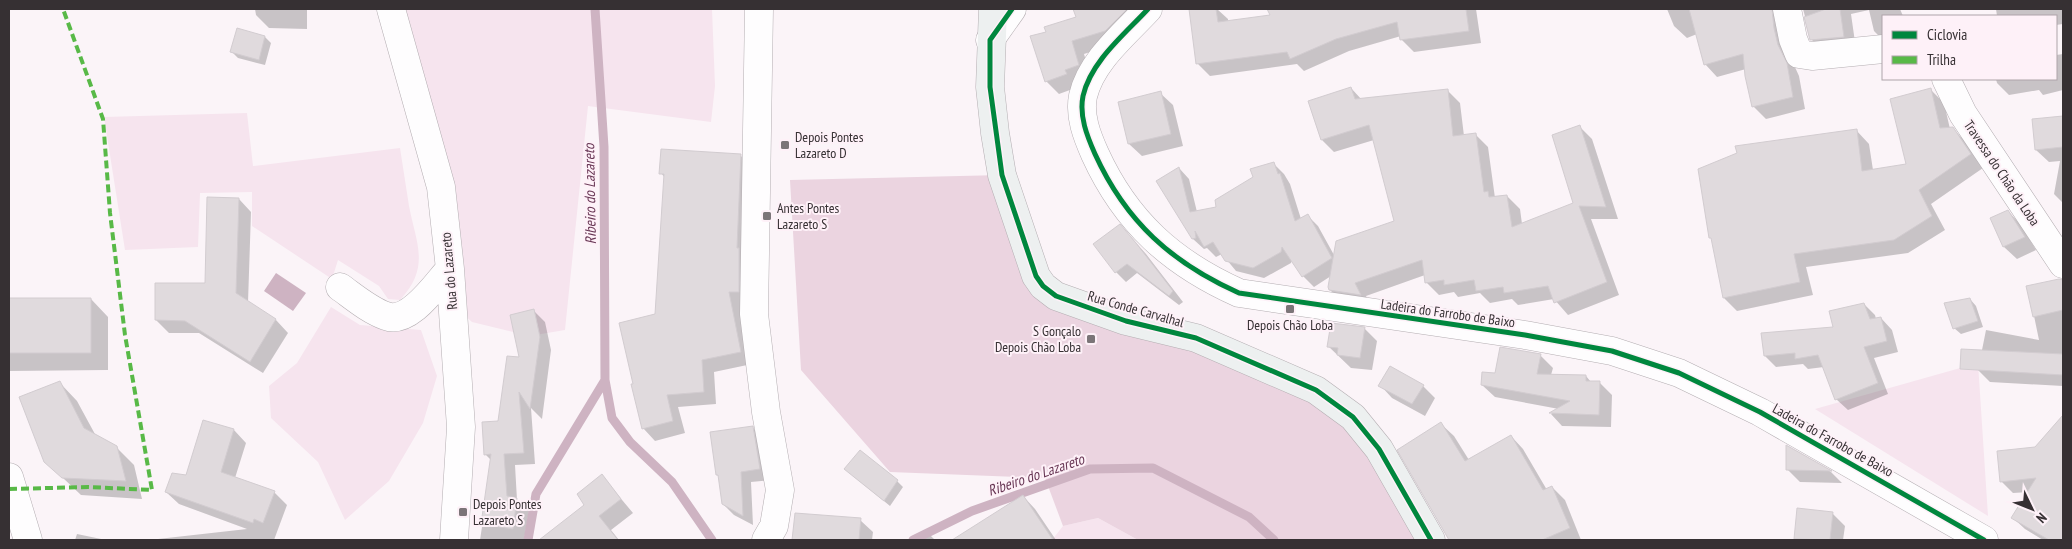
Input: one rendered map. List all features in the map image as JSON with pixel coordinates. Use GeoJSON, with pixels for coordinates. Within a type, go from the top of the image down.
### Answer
{"type":"FeatureCollection","features":[{"type":"Feature","properties":{"kind":"main road","name":"Rua Conde Carvalhal"},"geometry":{"type":"LineString","coordinates":[[993,9],[990,40],[990,87],[1002,175],[1036,276],[1043,286],[1056,296],[1126,321],[1196,338],[1316,390],[1353,417],[1379,449],[1431,540]]}},
{"type":"Feature","properties":{"kind":"street","name":"Rua do Lazareto"},"geometry":{"type":"LineString","coordinates":[[391,9],[441,187],[450,269],[461,427],[454,540]]}},
{"type":"Feature","properties":{"kind":"street"},"geometry":{"type":"LineString","coordinates":[[759,9],[754,314],[766,412],[780,490],[774,526],[766,540]]}},
{"type":"Feature","properties":{"kind":"street"},"geometry":{"type":"LineString","coordinates":[[990,40],[1012,9]]}},
{"type":"Feature","properties":{"kind":"street","name":"Ladeira do Farrobo de Baixo"},"geometry":{"type":"LineString","coordinates":[[1148,9],[1102,59],[1088,80],[1083,97],[1082,115],[1092,146],[1108,181],[1133,216],[1158,242],[1185,265],[1210,280],[1239,293],[1525,335],[1612,351],[1679,373],[1760,412],[1984,540]]}},
{"type":"Feature","properties":{"kind":"street"},"geometry":{"type":"LineString","coordinates":[[1787,9],[1793,39],[1799,54],[1812,56],[1882,49]]}},
{"type":"Feature","properties":{"kind":"street","name":"Travessa do Chão da Loba"},"geometry":{"type":"LineString","coordinates":[[1946,80],[1963,114],[2063,264]]}},
{"type":"Feature","properties":{"kind":"street"},"geometry":{"type":"LineString","coordinates":[[340,287],[387,317],[401,317],[416,308],[450,269]]}},
{"type":"Feature","properties":{"kind":"street"},"geometry":{"type":"LineString","coordinates":[[9,477],[28,540]]}},
{"type":"Feature","properties":{"kind":"shaded area"},"geometry":{"type":"Polygon","coordinates":[[[397,9],[712,9],[715,86],[711,122],[588,106],[565,330],[529,336],[472,322],[454,306],[397,9]]]}},
{"type":"Feature","properties":{"kind":"shaded area"},"geometry":{"type":"Polygon","coordinates":[[[247,113],[253,166],[400,148],[419,254],[415,277],[410,288],[400,300],[388,299],[379,286],[338,260],[332,279],[252,226],[252,192],[200,193],[198,247],[125,250],[104,117],[247,113]]]}},
{"type":"Feature","properties":{"kind":"shaded area"},"geometry":{"type":"Polygon","coordinates":[[[1002,175],[1036,276],[1353,417],[1431,540],[1138,540],[1098,518],[1063,526],[1045,478],[890,472],[801,370],[790,180],[1002,175]]]}},
{"type":"Feature","properties":{"kind":"shaded area"},"geometry":{"type":"Polygon","coordinates":[[[276,273],[306,293],[293,311],[264,291],[276,273]]]}},
{"type":"Feature","properties":{"kind":"shaded area"},"geometry":{"type":"Polygon","coordinates":[[[331,307],[360,325],[421,330],[437,376],[423,423],[389,481],[345,520],[318,462],[271,418],[269,386],[297,363],[331,307]]]}},
{"type":"Feature","properties":{"kind":"shaded area"},"geometry":{"type":"Polygon","coordinates":[[[1978,363],[1988,516],[1815,409],[1978,363]]]}},
{"type":"Feature","properties":{"kind":"shaded area"},"geometry":{"type":"Polygon","coordinates":[[[1098,518],[1138,540],[1052,540],[1063,526],[1098,518]]]}},
{"type":"Feature","properties":{"kind":"building"},"geometry":{"type":"Polygon","coordinates":[[[1073,9],[1127,9],[1105,31],[1072,41],[1079,65],[1065,70],[1067,74],[1045,82],[1030,36],[1046,32],[1044,27],[1076,17],[1073,9]]]}},
{"type":"Feature","properties":{"kind":"building"},"geometry":{"type":"Polygon","coordinates":[[[1189,9],[1216,9],[1218,22],[1270,15],[1267,9],[1466,9],[1469,31],[1400,40],[1397,22],[1336,39],[1290,59],[1287,52],[1196,64],[1189,9]]]}},
{"type":"Feature","properties":{"kind":"building"},"geometry":{"type":"Polygon","coordinates":[[[1689,9],[1772,9],[1778,45],[1787,63],[1793,97],[1752,107],[1745,76],[1743,54],[1704,65],[1689,9]]]}},
{"type":"Feature","properties":{"kind":"building"},"geometry":{"type":"Polygon","coordinates":[[[1826,9],[1840,9],[1844,37],[1810,40],[1804,17],[1826,9]]]}},
{"type":"Feature","properties":{"kind":"building"},"geometry":{"type":"Polygon","coordinates":[[[237,28],[265,36],[259,60],[230,52],[237,28]]]}},
{"type":"Feature","properties":{"kind":"building"},"geometry":{"type":"Polygon","coordinates":[[[1351,87],[1355,99],[1448,89],[1453,136],[1476,133],[1484,192],[1488,191],[1489,197],[1507,195],[1512,227],[1573,203],[1552,135],[1580,125],[1606,207],[1579,206],[1607,282],[1554,303],[1548,286],[1504,293],[1503,287],[1476,291],[1474,280],[1444,285],[1444,280],[1425,283],[1422,260],[1355,283],[1361,295],[1329,290],[1336,241],[1394,221],[1369,125],[1321,140],[1308,101],[1351,87]]]}},
{"type":"Feature","properties":{"kind":"building"},"geometry":{"type":"Polygon","coordinates":[[[1931,88],[1940,128],[1953,127],[1971,154],[1919,190],[1932,216],[1894,240],[1794,254],[1800,282],[1723,298],[1711,238],[1709,238],[1698,169],[1737,153],[1735,146],[1857,129],[1862,171],[1906,164],[1890,99],[1931,88]]]}},
{"type":"Feature","properties":{"kind":"building"},"geometry":{"type":"Polygon","coordinates":[[[1161,91],[1171,134],[1128,144],[1118,102],[1161,91]]]}},
{"type":"Feature","properties":{"kind":"building"},"geometry":{"type":"Polygon","coordinates":[[[2063,116],[2063,147],[2035,150],[2032,119],[2063,116]]]}},
{"type":"Feature","properties":{"kind":"building"},"geometry":{"type":"Polygon","coordinates":[[[661,149],[741,154],[737,248],[739,248],[739,292],[729,292],[741,352],[702,360],[704,392],[667,395],[673,421],[642,429],[619,323],[655,314],[664,174],[659,174],[661,149]]]}},
{"type":"Feature","properties":{"kind":"building"},"geometry":{"type":"Polygon","coordinates":[[[1274,162],[1278,174],[1280,173],[1295,221],[1308,214],[1332,258],[1302,277],[1282,247],[1281,252],[1253,268],[1225,261],[1213,242],[1204,247],[1195,231],[1196,238],[1192,239],[1156,181],[1179,167],[1190,212],[1216,207],[1215,200],[1253,177],[1250,169],[1274,162]]]}},
{"type":"Feature","properties":{"kind":"building"},"geometry":{"type":"Polygon","coordinates":[[[207,197],[239,198],[236,293],[276,319],[250,362],[185,321],[155,320],[155,283],[205,283],[207,197]]]}},
{"type":"Feature","properties":{"kind":"building"},"geometry":{"type":"Polygon","coordinates":[[[2008,210],[2025,237],[2003,247],[1990,218],[2008,210]]]}},
{"type":"Feature","properties":{"kind":"building"},"geometry":{"type":"Polygon","coordinates":[[[1120,224],[1173,291],[1169,296],[1127,264],[1115,273],[1093,244],[1120,224]]]}},
{"type":"Feature","properties":{"kind":"building"},"geometry":{"type":"Polygon","coordinates":[[[2059,279],[2063,280],[2063,310],[2033,317],[2026,286],[2059,279]]]}},
{"type":"Feature","properties":{"kind":"building"},"geometry":{"type":"Polygon","coordinates":[[[9,298],[91,298],[91,353],[9,353],[9,298]]]}},
{"type":"Feature","properties":{"kind":"building"},"geometry":{"type":"Polygon","coordinates":[[[1970,298],[1978,321],[1953,329],[1944,303],[1970,298]]]}},
{"type":"Feature","properties":{"kind":"building"},"geometry":{"type":"Polygon","coordinates":[[[1864,303],[1870,319],[1881,317],[1887,341],[1864,347],[1878,383],[1835,400],[1818,355],[1795,359],[1795,353],[1764,356],[1761,333],[1833,327],[1829,311],[1864,303]]]}},
{"type":"Feature","properties":{"kind":"building"},"geometry":{"type":"Polygon","coordinates":[[[534,309],[540,337],[530,409],[519,392],[524,453],[504,454],[507,496],[517,498],[513,529],[481,524],[491,454],[484,455],[482,422],[498,421],[507,356],[519,357],[510,315],[534,309]]]}},
{"type":"Feature","properties":{"kind":"building"},"geometry":{"type":"Polygon","coordinates":[[[1331,323],[1365,327],[1360,358],[1337,355],[1338,348],[1327,347],[1331,323]]]}},
{"type":"Feature","properties":{"kind":"building"},"geometry":{"type":"Polygon","coordinates":[[[1500,347],[1541,354],[1537,374],[1586,375],[1586,381],[1600,381],[1599,415],[1549,413],[1570,401],[1481,385],[1482,372],[1495,373],[1500,347]]]}},
{"type":"Feature","properties":{"kind":"building"},"geometry":{"type":"Polygon","coordinates":[[[1961,349],[2063,354],[2063,375],[1960,369],[1961,349]]]}},
{"type":"Feature","properties":{"kind":"building"},"geometry":{"type":"Polygon","coordinates":[[[1390,366],[1424,385],[1412,404],[1378,386],[1390,366]]]}},
{"type":"Feature","properties":{"kind":"building"},"geometry":{"type":"Polygon","coordinates":[[[60,381],[84,428],[117,446],[126,481],[62,478],[44,462],[19,397],[60,381]]]}},
{"type":"Feature","properties":{"kind":"building"},"geometry":{"type":"Polygon","coordinates":[[[2063,415],[2063,540],[2049,540],[2011,518],[2036,478],[2000,482],[1997,451],[2035,447],[2063,415]]]}},
{"type":"Feature","properties":{"kind":"building"},"geometry":{"type":"Polygon","coordinates":[[[203,420],[234,429],[221,472],[275,491],[263,523],[254,519],[253,523],[165,492],[172,473],[186,475],[203,420]]]}},
{"type":"Feature","properties":{"kind":"building"},"geometry":{"type":"Polygon","coordinates":[[[1441,422],[1465,461],[1511,435],[1543,490],[1552,486],[1570,528],[1542,540],[1449,540],[1397,450],[1441,422]]]}},
{"type":"Feature","properties":{"kind":"building"},"geometry":{"type":"Polygon","coordinates":[[[753,426],[760,469],[741,472],[743,516],[722,504],[710,432],[753,426]]]}},
{"type":"Feature","properties":{"kind":"building"},"geometry":{"type":"Polygon","coordinates":[[[1786,445],[1832,471],[1786,470],[1786,445]]]}},
{"type":"Feature","properties":{"kind":"building"},"geometry":{"type":"Polygon","coordinates":[[[860,450],[898,480],[884,501],[844,469],[860,450]]]}},
{"type":"Feature","properties":{"kind":"building"},"geometry":{"type":"Polygon","coordinates":[[[602,474],[621,499],[599,516],[618,540],[539,540],[584,505],[577,494],[602,474]]]}},
{"type":"Feature","properties":{"kind":"building"},"geometry":{"type":"Polygon","coordinates":[[[1023,495],[1053,540],[952,540],[1023,495]]]}},
{"type":"Feature","properties":{"kind":"building"},"geometry":{"type":"Polygon","coordinates":[[[1797,508],[1833,512],[1830,540],[1794,539],[1797,508]]]}},
{"type":"Feature","properties":{"kind":"building"},"geometry":{"type":"Polygon","coordinates":[[[795,513],[861,518],[859,540],[792,540],[795,513]]]}},
{"type":"Feature","properties":{"kind":"waterway","name":"Ribeiro do Lazareto"},"geometry":{"type":"LineString","coordinates":[[528,540],[536,494],[605,380],[604,147],[595,9]]}},
{"type":"Feature","properties":{"kind":"waterway","name":"Ribeiro do Lazareto"},"geometry":{"type":"LineString","coordinates":[[605,380],[612,418],[630,442],[672,482],[712,540]]}},
{"type":"Feature","properties":{"kind":"waterway","name":"Ribeiro do Lazareto"},"geometry":{"type":"LineString","coordinates":[[913,540],[972,511],[1090,469],[1153,468],[1249,517],[1274,540]]}},
{"type":"Feature","properties":{"kind":"marked path"},"geometry":{"type":"LineString","coordinates":[[9,489],[88,487],[152,490],[125,335],[110,213],[103,119],[63,9]]}},
{"type":"Feature","properties":{"kind":"cycle path"},"geometry":{"type":"LineString","coordinates":[[1012,9],[990,40],[990,87],[1002,175],[1036,276],[1043,286],[1056,296],[1126,321],[1196,338],[1316,390],[1353,417],[1379,449],[1431,540]]}},
{"type":"Feature","properties":{"kind":"cycle path"},"geometry":{"type":"LineString","coordinates":[[1148,9],[1110,49],[1093,71],[1083,96],[1083,118],[1095,154],[1121,200],[1154,238],[1172,254],[1193,268],[1239,293],[1525,335],[1612,351],[1679,373],[1760,412],[1984,540]]}},
{"type":"Feature","properties":{"kind":"place","name":"Depois Pontes Lazareto D"},"geometry":{"type":"Point","coordinates":[785,145]}},
{"type":"Feature","properties":{"kind":"place","name":"Antes Pontes Lazareto S"},"geometry":{"type":"Point","coordinates":[767,216]}},
{"type":"Feature","properties":{"kind":"place","name":"Depois Chão Loba"},"geometry":{"type":"Point","coordinates":[1290,309]}},
{"type":"Feature","properties":{"kind":"place","name":"S Gonçalo Depois Chão Loba"},"geometry":{"type":"Point","coordinates":[1091,339]}},
{"type":"Feature","properties":{"kind":"place","name":"Depois Pontes Lazareto S"},"geometry":{"type":"Point","coordinates":[463,512]}}]}
